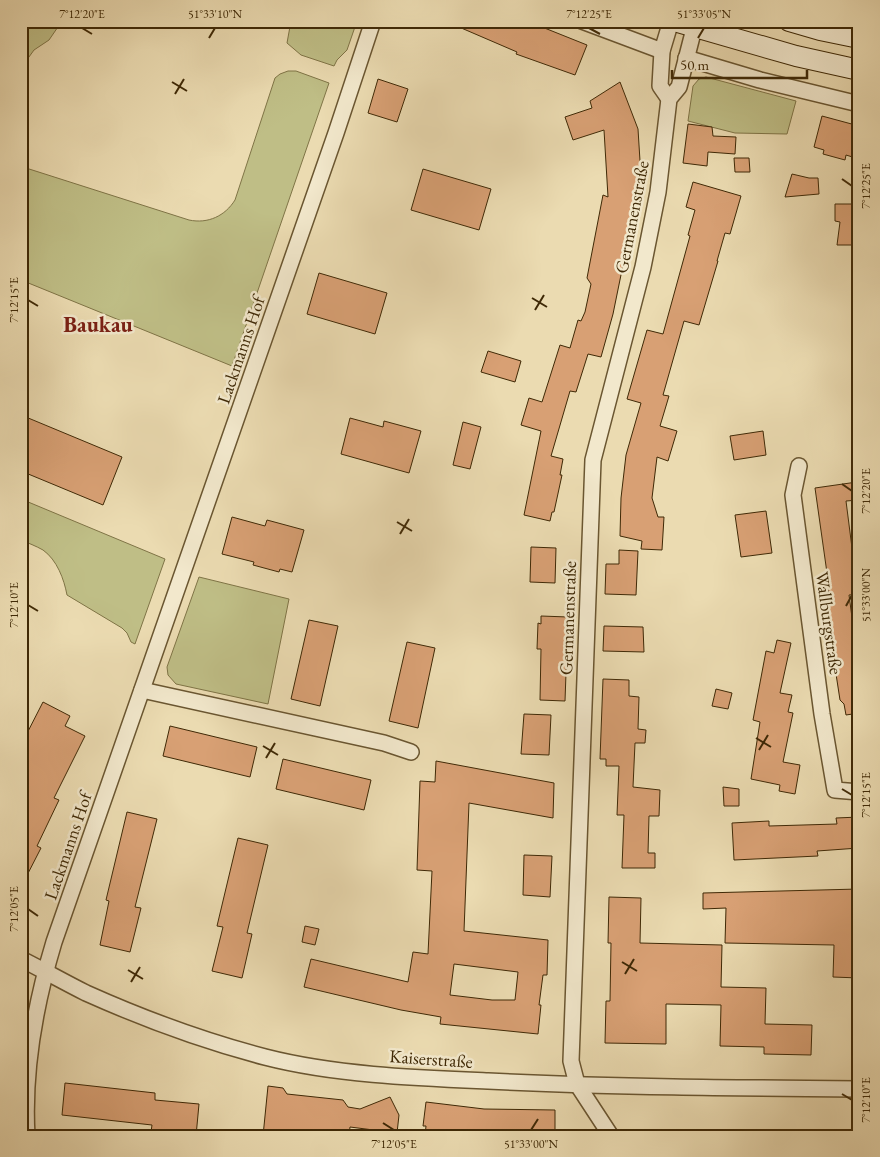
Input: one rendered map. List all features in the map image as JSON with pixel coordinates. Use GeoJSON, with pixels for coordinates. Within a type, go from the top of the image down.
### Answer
{"type":"FeatureCollection","features":[{"type":"Feature","properties":{"kind":"main road"},"geometry":{"type":"LineString","coordinates":[[673,21],[695,24],[796,56],[859,70]]}},
{"type":"Feature","properties":{"kind":"main road"},"geometry":{"type":"LineString","coordinates":[[789,21],[859,38]]}},
{"type":"Feature","properties":{"kind":"street","name":"Lackmanns Hof"},"geometry":{"type":"LineString","coordinates":[[27,1136],[26,1099],[34,1021],[54,942],[325,166],[373,21]]}},
{"type":"Feature","properties":{"kind":"street"},"geometry":{"type":"LineString","coordinates":[[582,21],[662,51]]}},
{"type":"Feature","properties":{"kind":"street","name":"Germanenstraße"},"geometry":{"type":"LineString","coordinates":[[669,99],[660,86],[662,51],[673,21]]}},
{"type":"Feature","properties":{"kind":"street","name":"Germanenstraße"},"geometry":{"type":"LineString","coordinates":[[611,1136],[577,1084],[571,1061],[593,460],[643,267],[658,192],[669,99],[679,87],[695,24]]}},
{"type":"Feature","properties":{"kind":"street"},"geometry":{"type":"LineString","coordinates":[[686,58],[760,80],[859,104]]}},
{"type":"Feature","properties":{"kind":"street","name":"Wallburgstraße"},"geometry":{"type":"LineString","coordinates":[[799,466],[793,495],[822,714],[835,790],[859,792]]}},
{"type":"Feature","properties":{"kind":"street"},"geometry":{"type":"LineString","coordinates":[[142,690],[384,744],[411,752]]}},
{"type":"Feature","properties":{"kind":"street","name":"Kaiserstraße"},"geometry":{"type":"LineString","coordinates":[[21,959],[85,992],[140,1016],[202,1038],[273,1059],[307,1066],[439,1079],[577,1084],[859,1089]]}},
{"type":"Feature","properties":{"kind":"shaded area"},"geometry":{"type":"Polygon","coordinates":[[[21,21],[62,21],[49,40],[34,50],[21,68],[21,21]]]}},
{"type":"Feature","properties":{"kind":"shaded area"},"geometry":{"type":"Polygon","coordinates":[[[291,21],[357,21],[347,50],[334,66],[301,55],[287,43],[291,21]]]}},
{"type":"Feature","properties":{"kind":"shaded area"},"geometry":{"type":"Polygon","coordinates":[[[288,71],[296,71],[329,83],[232,366],[21,280],[21,159],[26,168],[189,220],[209,220],[221,214],[235,200],[275,78],[288,71]]]}},
{"type":"Feature","properties":{"kind":"shaded area"},"geometry":{"type":"Polygon","coordinates":[[[706,77],[796,101],[787,134],[735,133],[688,121],[693,86],[699,79],[706,77]]]}},
{"type":"Feature","properties":{"kind":"shaded area"},"geometry":{"type":"Polygon","coordinates":[[[21,499],[165,559],[135,644],[131,642],[127,633],[122,628],[67,595],[62,576],[48,554],[21,540],[21,499]]]}},
{"type":"Feature","properties":{"kind":"shaded area"},"geometry":{"type":"Polygon","coordinates":[[[199,577],[289,599],[268,704],[176,684],[168,675],[167,667],[199,577]]]}},
{"type":"Feature","properties":{"kind":"building"},"geometry":{"type":"Polygon","coordinates":[[[445,21],[527,21],[587,45],[575,75],[516,54],[517,52],[445,21]]]}},
{"type":"Feature","properties":{"kind":"building"},"geometry":{"type":"Polygon","coordinates":[[[378,79],[408,89],[397,122],[368,113],[378,79]]]}},
{"type":"Feature","properties":{"kind":"building"},"geometry":{"type":"Polygon","coordinates":[[[620,82],[638,129],[641,177],[613,314],[601,357],[588,354],[576,392],[570,391],[551,456],[563,459],[560,475],[562,475],[554,512],[552,512],[550,521],[524,515],[541,431],[521,425],[529,398],[542,402],[560,345],[570,348],[578,320],[581,321],[585,312],[591,284],[587,278],[603,195],[608,197],[604,130],[573,140],[565,117],[592,108],[590,101],[620,82]]]}},
{"type":"Feature","properties":{"kind":"building"},"geometry":{"type":"Polygon","coordinates":[[[822,116],[859,126],[859,159],[846,155],[845,160],[823,154],[824,150],[814,147],[822,116]]]}},
{"type":"Feature","properties":{"kind":"building"},"geometry":{"type":"Polygon","coordinates":[[[688,124],[712,127],[713,136],[736,137],[735,154],[708,152],[707,166],[683,163],[688,124]]]}},
{"type":"Feature","properties":{"kind":"building"},"geometry":{"type":"Polygon","coordinates":[[[734,158],[749,158],[750,172],[735,172],[734,158]]]}},
{"type":"Feature","properties":{"kind":"building"},"geometry":{"type":"Polygon","coordinates":[[[423,169],[491,189],[479,230],[411,210],[423,169]]]}},
{"type":"Feature","properties":{"kind":"building"},"geometry":{"type":"Polygon","coordinates":[[[792,174],[818,178],[819,194],[785,197],[792,174]]]}},
{"type":"Feature","properties":{"kind":"building"},"geometry":{"type":"Polygon","coordinates":[[[693,182],[741,196],[730,234],[725,233],[699,325],[684,321],[663,395],[669,396],[660,426],[677,431],[668,461],[657,457],[652,498],[658,517],[664,517],[662,550],[641,549],[642,541],[620,536],[621,498],[626,455],[641,403],[627,399],[647,330],[663,334],[690,236],[688,235],[695,210],[686,207],[693,182]]]}},
{"type":"Feature","properties":{"kind":"building"},"geometry":{"type":"Polygon","coordinates":[[[835,204],[859,204],[859,245],[837,245],[840,222],[835,221],[835,204]]]}},
{"type":"Feature","properties":{"kind":"building"},"geometry":{"type":"Polygon","coordinates":[[[319,273],[387,293],[375,334],[307,314],[319,273]]]}},
{"type":"Feature","properties":{"kind":"building"},"geometry":{"type":"Polygon","coordinates":[[[488,351],[521,361],[515,382],[481,372],[488,351]]]}},
{"type":"Feature","properties":{"kind":"building"},"geometry":{"type":"Polygon","coordinates":[[[21,415],[122,457],[103,505],[21,471],[21,415]]]}},
{"type":"Feature","properties":{"kind":"building"},"geometry":{"type":"Polygon","coordinates":[[[350,418],[383,427],[384,421],[421,431],[409,473],[341,454],[350,418]]]}},
{"type":"Feature","properties":{"kind":"building"},"geometry":{"type":"Polygon","coordinates":[[[463,422],[481,427],[470,469],[453,465],[463,422]]]}},
{"type":"Feature","properties":{"kind":"building"},"geometry":{"type":"Polygon","coordinates":[[[763,431],[766,455],[734,460],[730,436],[763,431]]]}},
{"type":"Feature","properties":{"kind":"building"},"geometry":{"type":"Polygon","coordinates":[[[857,482],[859,500],[846,501],[852,548],[859,547],[859,594],[849,595],[855,640],[859,639],[859,713],[846,715],[844,704],[840,700],[825,596],[829,596],[827,573],[815,488],[857,482]]]}},
{"type":"Feature","properties":{"kind":"building"},"geometry":{"type":"Polygon","coordinates":[[[766,511],[772,553],[741,557],[735,515],[766,511]]]}},
{"type":"Feature","properties":{"kind":"building"},"geometry":{"type":"Polygon","coordinates":[[[232,517],[265,526],[267,520],[304,530],[292,572],[280,569],[279,572],[253,565],[254,562],[222,554],[232,517]]]}},
{"type":"Feature","properties":{"kind":"building"},"geometry":{"type":"Polygon","coordinates":[[[531,547],[556,548],[555,583],[530,582],[531,547]]]}},
{"type":"Feature","properties":{"kind":"building"},"geometry":{"type":"Polygon","coordinates":[[[619,550],[638,551],[636,595],[605,594],[606,564],[619,564],[619,550]]]}},
{"type":"Feature","properties":{"kind":"building"},"geometry":{"type":"Polygon","coordinates":[[[541,616],[568,617],[565,701],[540,700],[541,649],[537,649],[538,623],[541,624],[541,616]]]}},
{"type":"Feature","properties":{"kind":"building"},"geometry":{"type":"Polygon","coordinates":[[[309,620],[338,626],[320,706],[291,699],[309,620]]]}},
{"type":"Feature","properties":{"kind":"building"},"geometry":{"type":"Polygon","coordinates":[[[604,626],[643,627],[644,652],[603,651],[604,626]]]}},
{"type":"Feature","properties":{"kind":"building"},"geometry":{"type":"Polygon","coordinates":[[[777,640],[791,643],[780,693],[792,695],[788,712],[793,713],[783,762],[800,765],[795,794],[779,791],[780,785],[751,779],[760,722],[753,720],[766,651],[774,653],[777,640]]]}},
{"type":"Feature","properties":{"kind":"building"},"geometry":{"type":"Polygon","coordinates":[[[407,642],[435,648],[418,728],[389,721],[407,642]]]}},
{"type":"Feature","properties":{"kind":"building"},"geometry":{"type":"Polygon","coordinates":[[[603,679],[629,680],[629,696],[639,697],[638,729],[646,730],[645,743],[635,743],[633,787],[660,790],[659,816],[649,816],[648,853],[655,853],[655,868],[622,868],[624,815],[617,815],[619,766],[606,766],[606,759],[600,759],[603,679]]]}},
{"type":"Feature","properties":{"kind":"building"},"geometry":{"type":"Polygon","coordinates":[[[716,689],[732,693],[728,709],[712,706],[716,689]]]}},
{"type":"Feature","properties":{"kind":"building"},"geometry":{"type":"Polygon","coordinates":[[[43,702],[70,716],[65,726],[85,736],[54,798],[59,800],[37,846],[41,848],[21,887],[21,745],[43,702]]]}},
{"type":"Feature","properties":{"kind":"building"},"geometry":{"type":"Polygon","coordinates":[[[524,714],[551,715],[549,755],[521,754],[524,714]]]}},
{"type":"Feature","properties":{"kind":"building"},"geometry":{"type":"Polygon","coordinates":[[[170,726],[257,747],[250,777],[163,756],[170,726]]]}},
{"type":"Feature","properties":{"kind":"building"},"geometry":{"type":"Polygon","coordinates":[[[283,759],[371,780],[364,810],[276,789],[283,759]]]}},
{"type":"Feature","properties":{"kind":"building"},"geometry":{"type":"Polygon","coordinates":[[[436,761],[554,783],[553,818],[469,803],[464,931],[548,940],[547,975],[543,975],[538,1034],[440,1024],[441,1017],[401,1010],[304,987],[311,959],[408,982],[413,952],[428,954],[432,871],[417,870],[420,781],[435,782],[436,761]],[[454,964],[450,995],[492,1000],[515,1000],[518,972],[454,964]]]}},
{"type":"Feature","properties":{"kind":"building"},"geometry":{"type":"Polygon","coordinates":[[[723,787],[739,789],[739,806],[724,806],[723,787]]]}},
{"type":"Feature","properties":{"kind":"building"},"geometry":{"type":"Polygon","coordinates":[[[127,812],[157,819],[135,907],[141,908],[130,952],[100,945],[109,901],[106,900],[127,812]]]}},
{"type":"Feature","properties":{"kind":"building"},"geometry":{"type":"Polygon","coordinates":[[[859,817],[859,848],[817,851],[818,856],[734,860],[732,823],[769,821],[769,826],[837,824],[836,818],[859,817]]]}},
{"type":"Feature","properties":{"kind":"building"},"geometry":{"type":"Polygon","coordinates":[[[238,838],[268,845],[247,933],[252,934],[242,978],[212,971],[223,927],[217,926],[238,838]]]}},
{"type":"Feature","properties":{"kind":"building"},"geometry":{"type":"Polygon","coordinates":[[[524,855],[552,856],[550,897],[523,895],[524,855]]]}},
{"type":"Feature","properties":{"kind":"building"},"geometry":{"type":"Polygon","coordinates":[[[859,889],[859,978],[833,977],[834,945],[725,943],[726,908],[703,909],[703,893],[859,889]]]}},
{"type":"Feature","properties":{"kind":"building"},"geometry":{"type":"Polygon","coordinates":[[[609,897],[641,898],[640,943],[722,945],[721,987],[766,988],[765,1024],[812,1025],[811,1055],[764,1054],[764,1047],[720,1046],[721,1005],[666,1004],[666,1044],[605,1043],[606,1001],[610,1001],[611,943],[608,943],[609,897]]]}},
{"type":"Feature","properties":{"kind":"building"},"geometry":{"type":"Polygon","coordinates":[[[305,926],[319,929],[315,945],[302,942],[305,926]]]}},
{"type":"Feature","properties":{"kind":"building"},"geometry":{"type":"Polygon","coordinates":[[[65,1083],[155,1093],[155,1100],[199,1104],[196,1136],[151,1132],[152,1125],[62,1115],[65,1083]]]}},
{"type":"Feature","properties":{"kind":"building"},"geometry":{"type":"Polygon","coordinates":[[[268,1086],[283,1088],[287,1094],[343,1100],[348,1107],[360,1109],[390,1097],[399,1115],[397,1133],[350,1127],[349,1136],[263,1136],[268,1086]]]}},
{"type":"Feature","properties":{"kind":"building"},"geometry":{"type":"Polygon","coordinates":[[[426,1102],[484,1109],[555,1110],[555,1136],[468,1136],[454,1134],[454,1136],[425,1136],[426,1126],[423,1126],[426,1102]]]}},
{"type":"Feature","properties":{"kind":"district","name":"Baukau"},"geometry":{"type":"Point","coordinates":[98,324]}}]}
